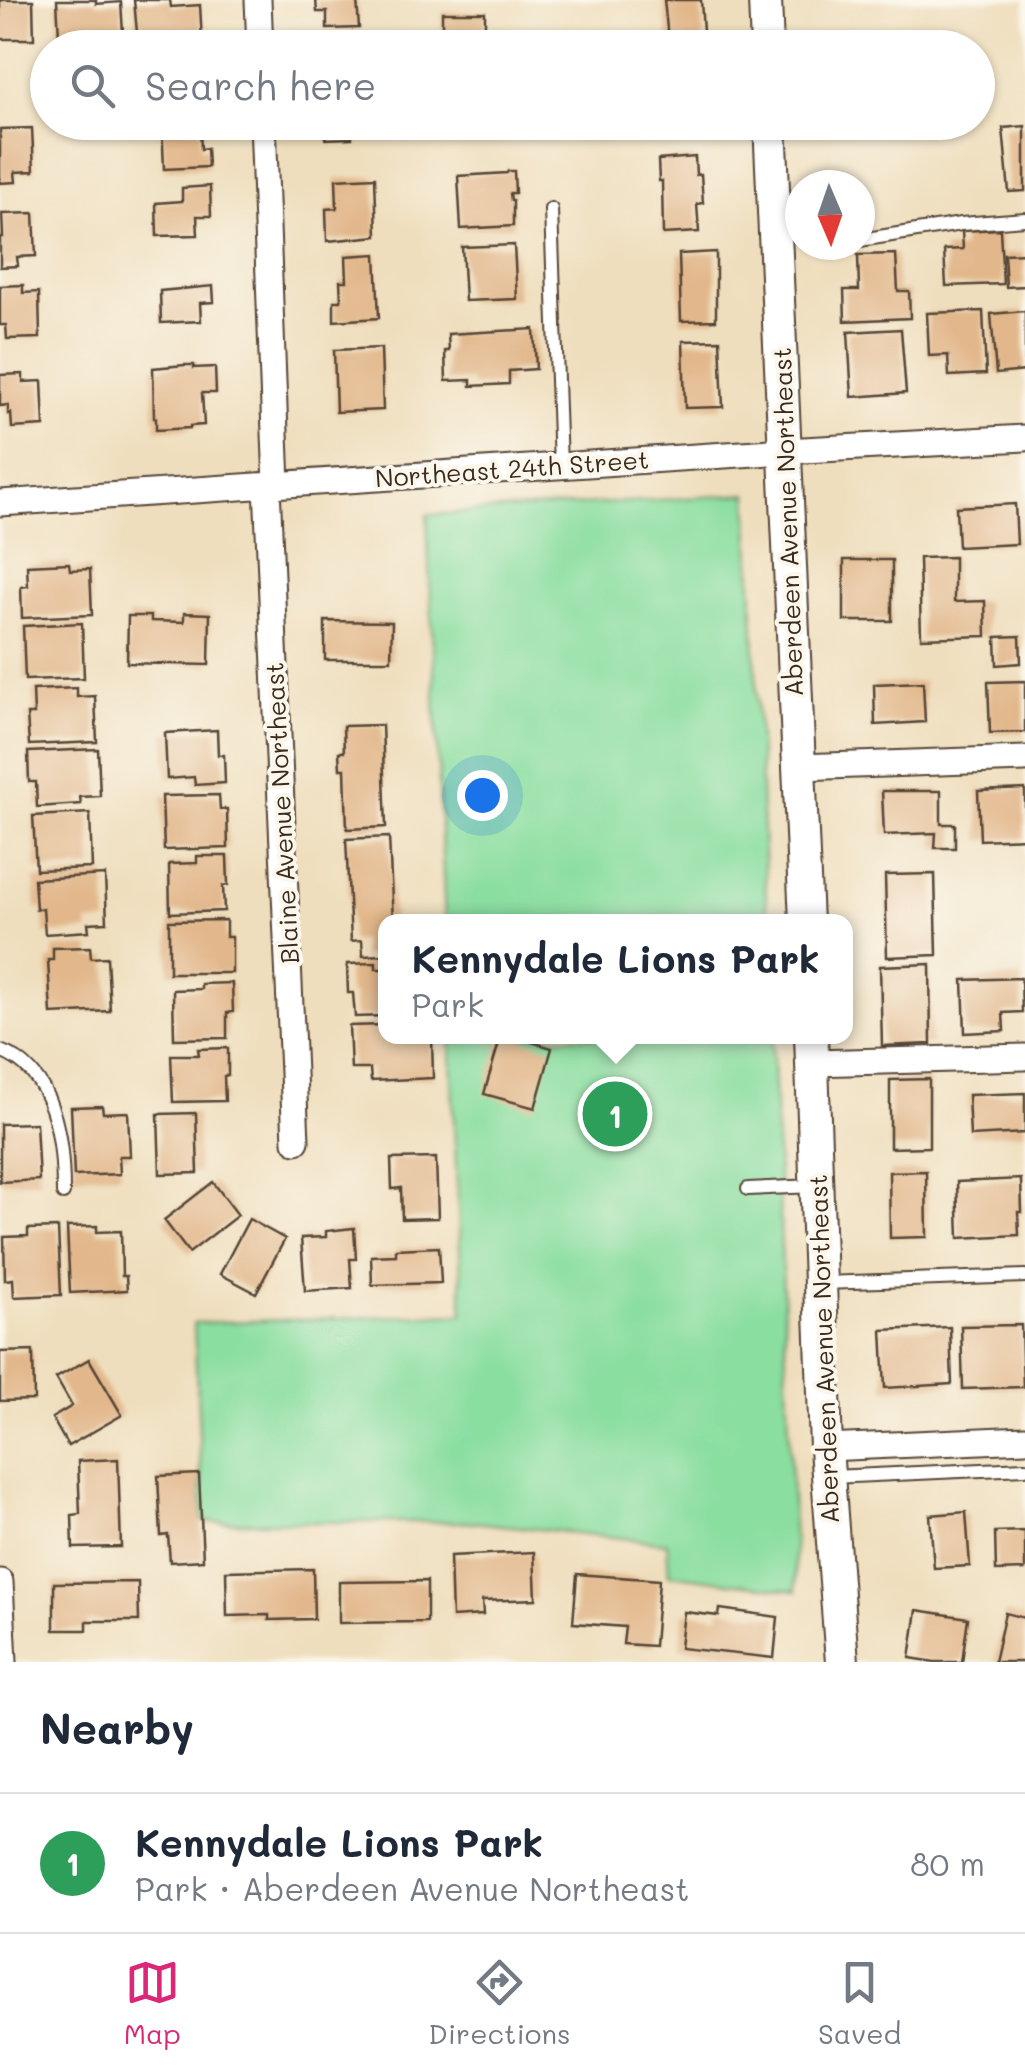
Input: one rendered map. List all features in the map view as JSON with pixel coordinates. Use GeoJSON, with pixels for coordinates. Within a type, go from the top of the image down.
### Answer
{"type":"FeatureCollection","features":[{"type":"Feature","properties":{"kind":"street"},"geometry":{"type":"LineString","coordinates":[[258,0],[259,30]]}},
{"type":"Feature","properties":{"kind":"street"},"geometry":{"type":"LineString","coordinates":[[765,0],[766,30]]}},
{"type":"Feature","properties":{"kind":"street","name":"Blaine Avenue Northeast"},"geometry":{"type":"LineString","coordinates":[[263,140],[296,1140]]}},
{"type":"Feature","properties":{"kind":"street","name":"Aberdeen Avenue Northeast"},"geometry":{"type":"LineString","coordinates":[[772,140],[782,242],[785,451],[806,914]]}},
{"type":"Feature","properties":{"kind":"street","name":"Northeast 24th Street"},"geometry":{"type":"LineString","coordinates":[[0,503],[1025,438]]}},
{"type":"Feature","properties":{"kind":"street"},"geometry":{"type":"LineString","coordinates":[[798,768],[1025,759]]}},
{"type":"Feature","properties":{"kind":"street"},"geometry":{"type":"LineString","coordinates":[[812,1050],[1025,1057]]}},
{"type":"Feature","properties":{"kind":"street","name":"Aberdeen Avenue Northeast"},"geometry":{"type":"LineString","coordinates":[[812,1050],[827,1462],[842,1662]]}},
{"type":"Feature","properties":{"kind":"street"},"geometry":{"type":"LineString","coordinates":[[827,1462],[1025,1439]]}},
{"type":"Feature","properties":{"kind":"street"},"geometry":{"type":"LineString","coordinates":[[0,1582],[4,1662]]}},
{"type":"Feature","properties":{"kind":"lane"},"geometry":{"type":"LineString","coordinates":[[551,209],[560,466]]}},
{"type":"Feature","properties":{"kind":"lane"},"geometry":{"type":"LineString","coordinates":[[875,238],[1025,219]]}},
{"type":"Feature","properties":{"kind":"lane"},"geometry":{"type":"LineString","coordinates":[[0,1051],[27,1066],[43,1088],[54,1114],[63,1193]]}},
{"type":"Feature","properties":{"kind":"lane"},"geometry":{"type":"LineString","coordinates":[[748,1189],[817,1186]]}},
{"type":"Feature","properties":{"kind":"lane"},"geometry":{"type":"LineString","coordinates":[[820,1283],[1025,1276]]}},
{"type":"Feature","properties":{"kind":"lane"},"geometry":{"type":"LineString","coordinates":[[827,1462],[1025,1468]]}},
{"type":"Feature","properties":{"kind":"green space"},"geometry":{"type":"Polygon","coordinates":[[[748,494],[767,914],[445,914],[427,515],[748,494]]]}},
{"type":"Feature","properties":{"kind":"green space"},"geometry":{"type":"Polygon","coordinates":[[[450,1044],[772,1044],[796,1591],[669,1574],[667,1543],[473,1522],[203,1522],[194,1323],[463,1314],[450,1044]]]}},
{"type":"Feature","properties":{"kind":"building"},"geometry":{"type":"Polygon","coordinates":[[[0,0],[33,0],[34,30],[30,30],[30,39],[0,39],[0,0]]]}},
{"type":"Feature","properties":{"kind":"building"},"geometry":{"type":"Polygon","coordinates":[[[57,0],[121,2],[123,30],[59,30],[57,0]]]}},
{"type":"Feature","properties":{"kind":"building"},"geometry":{"type":"Polygon","coordinates":[[[134,0],[170,0],[171,7],[200,5],[201,30],[137,30],[134,0]]]}},
{"type":"Feature","properties":{"kind":"building"},"geometry":{"type":"Polygon","coordinates":[[[316,0],[357,0],[359,28],[327,29],[327,12],[317,12],[316,0]]]}},
{"type":"Feature","properties":{"kind":"building"},"geometry":{"type":"Polygon","coordinates":[[[664,0],[701,0],[703,30],[667,30],[664,0]]]}},
{"type":"Feature","properties":{"kind":"building"},"geometry":{"type":"Polygon","coordinates":[[[442,12],[485,12],[485,29],[442,30],[442,12]]]}},
{"type":"Feature","properties":{"kind":"building"},"geometry":{"type":"Polygon","coordinates":[[[1025,126],[1025,191],[1009,192],[1003,128],[1025,126]]]}},
{"type":"Feature","properties":{"kind":"building"},"geometry":{"type":"Polygon","coordinates":[[[30,128],[34,171],[15,172],[16,182],[0,183],[0,129],[30,128]]]}},
{"type":"Feature","properties":{"kind":"building"},"geometry":{"type":"Polygon","coordinates":[[[163,140],[201,140],[201,149],[207,148],[208,167],[164,169],[163,140]]]}},
{"type":"Feature","properties":{"kind":"building"},"geometry":{"type":"Polygon","coordinates":[[[695,157],[703,203],[697,204],[699,232],[663,234],[658,160],[695,157]]]}},
{"type":"Feature","properties":{"kind":"building"},"geometry":{"type":"Polygon","coordinates":[[[514,171],[515,193],[510,193],[513,226],[461,229],[458,176],[514,171]]]}},
{"type":"Feature","properties":{"kind":"building"},"geometry":{"type":"Polygon","coordinates":[[[375,177],[377,236],[327,241],[326,209],[337,208],[336,179],[375,177]]]}},
{"type":"Feature","properties":{"kind":"building"},"geometry":{"type":"Polygon","coordinates":[[[210,186],[211,216],[197,216],[198,235],[157,236],[156,203],[182,201],[182,188],[210,186]]]}},
{"type":"Feature","properties":{"kind":"building"},"geometry":{"type":"Polygon","coordinates":[[[34,213],[36,256],[17,257],[18,266],[0,267],[2,214],[34,213]]]}},
{"type":"Feature","properties":{"kind":"building"},"geometry":{"type":"Polygon","coordinates":[[[1000,229],[1003,284],[946,286],[944,250],[963,249],[962,231],[1000,229]]]}},
{"type":"Feature","properties":{"kind":"building"},"geometry":{"type":"Polygon","coordinates":[[[514,245],[517,299],[465,301],[462,247],[514,245]]]}},
{"type":"Feature","properties":{"kind":"building"},"geometry":{"type":"Polygon","coordinates":[[[716,252],[716,320],[681,321],[679,254],[716,252]]]}},
{"type":"Feature","properties":{"kind":"building"},"geometry":{"type":"Polygon","coordinates":[[[1025,253],[1025,286],[1006,287],[1004,254],[1025,253]]]}},
{"type":"Feature","properties":{"kind":"building"},"geometry":{"type":"Polygon","coordinates":[[[376,254],[379,318],[334,321],[334,301],[341,301],[340,281],[347,281],[346,256],[376,254]]]}},
{"type":"Feature","properties":{"kind":"building"},"geometry":{"type":"Polygon","coordinates":[[[896,254],[898,291],[909,291],[910,318],[845,321],[844,290],[859,290],[858,260],[875,260],[875,255],[896,254]]]}},
{"type":"Feature","properties":{"kind":"building"},"geometry":{"type":"Polygon","coordinates":[[[23,285],[23,293],[39,292],[40,338],[7,339],[6,325],[0,325],[0,286],[23,285]]]}},
{"type":"Feature","properties":{"kind":"building"},"geometry":{"type":"Polygon","coordinates":[[[213,286],[214,302],[200,303],[201,321],[161,323],[160,291],[213,286]]]}},
{"type":"Feature","properties":{"kind":"building"},"geometry":{"type":"Polygon","coordinates":[[[983,311],[986,374],[949,376],[948,355],[929,356],[927,313],[983,311]]]}},
{"type":"Feature","properties":{"kind":"building"},"geometry":{"type":"Polygon","coordinates":[[[1025,311],[1025,371],[996,374],[991,314],[1025,311]]]}},
{"type":"Feature","properties":{"kind":"building"},"geometry":{"type":"Polygon","coordinates":[[[534,329],[536,369],[509,371],[509,384],[471,386],[471,380],[446,381],[448,334],[534,329]]]}},
{"type":"Feature","properties":{"kind":"building"},"geometry":{"type":"Polygon","coordinates":[[[901,329],[906,393],[852,397],[848,332],[901,329]]]}},
{"type":"Feature","properties":{"kind":"building"},"geometry":{"type":"Polygon","coordinates":[[[720,340],[723,407],[685,408],[683,341],[720,340]]]}},
{"type":"Feature","properties":{"kind":"building"},"geometry":{"type":"Polygon","coordinates":[[[381,348],[383,410],[336,412],[334,350],[381,348]]]}},
{"type":"Feature","properties":{"kind":"building"},"geometry":{"type":"Polygon","coordinates":[[[215,367],[216,393],[202,393],[204,425],[156,430],[153,368],[215,367]]]}},
{"type":"Feature","properties":{"kind":"building"},"geometry":{"type":"Polygon","coordinates":[[[23,374],[23,382],[42,381],[44,426],[12,428],[8,405],[0,406],[0,375],[23,374]]]}},
{"type":"Feature","properties":{"kind":"building"},"geometry":{"type":"Polygon","coordinates":[[[1015,504],[1017,544],[958,547],[956,507],[1015,504]]]}},
{"type":"Feature","properties":{"kind":"building"},"geometry":{"type":"Polygon","coordinates":[[[954,557],[954,602],[985,601],[986,636],[921,638],[919,558],[954,557]]]}},
{"type":"Feature","properties":{"kind":"building"},"geometry":{"type":"Polygon","coordinates":[[[844,560],[892,560],[892,621],[844,621],[844,560]]]}},
{"type":"Feature","properties":{"kind":"building"},"geometry":{"type":"Polygon","coordinates":[[[69,563],[70,570],[90,569],[92,615],[22,618],[21,587],[28,586],[27,565],[69,563]]]}},
{"type":"Feature","properties":{"kind":"building"},"geometry":{"type":"Polygon","coordinates":[[[184,613],[210,614],[209,665],[127,663],[128,616],[184,622],[184,613]]]}},
{"type":"Feature","properties":{"kind":"building"},"geometry":{"type":"Polygon","coordinates":[[[325,621],[392,622],[391,660],[325,660],[325,621]]]}},
{"type":"Feature","properties":{"kind":"building"},"geometry":{"type":"Polygon","coordinates":[[[82,623],[84,678],[25,680],[23,626],[82,623]]]}},
{"type":"Feature","properties":{"kind":"building"},"geometry":{"type":"Polygon","coordinates":[[[1020,636],[1021,663],[997,665],[996,637],[1020,636]]]}},
{"type":"Feature","properties":{"kind":"building"},"geometry":{"type":"Polygon","coordinates":[[[1025,681],[1025,732],[990,733],[988,682],[1025,681]]]}},
{"type":"Feature","properties":{"kind":"building"},"geometry":{"type":"Polygon","coordinates":[[[923,682],[925,722],[875,725],[874,684],[923,682]]]}},
{"type":"Feature","properties":{"kind":"building"},"geometry":{"type":"Polygon","coordinates":[[[77,688],[77,697],[95,696],[97,742],[29,745],[27,714],[34,714],[33,690],[77,688]]]}},
{"type":"Feature","properties":{"kind":"building"},"geometry":{"type":"Polygon","coordinates":[[[382,725],[386,827],[347,829],[345,769],[340,769],[339,752],[344,752],[343,726],[382,725]]]}},
{"type":"Feature","properties":{"kind":"building"},"geometry":{"type":"Polygon","coordinates":[[[217,730],[218,755],[224,755],[225,783],[195,785],[194,777],[167,779],[165,733],[217,730]]]}},
{"type":"Feature","properties":{"kind":"building"},"geometry":{"type":"Polygon","coordinates":[[[98,749],[100,796],[80,797],[81,804],[37,807],[36,782],[29,782],[28,752],[98,749]]]}},
{"type":"Feature","properties":{"kind":"building"},"geometry":{"type":"Polygon","coordinates":[[[1025,789],[1025,838],[980,840],[978,791],[1025,789]]]}},
{"type":"Feature","properties":{"kind":"building"},"geometry":{"type":"Polygon","coordinates":[[[882,791],[941,791],[941,824],[955,824],[955,848],[935,848],[936,833],[884,835],[882,791]]]}},
{"type":"Feature","properties":{"kind":"building"},"geometry":{"type":"Polygon","coordinates":[[[219,795],[220,809],[227,809],[228,848],[164,850],[162,796],[219,795]]]}},
{"type":"Feature","properties":{"kind":"building"},"geometry":{"type":"Polygon","coordinates":[[[90,813],[92,868],[36,870],[33,816],[90,813]]]}},
{"type":"Feature","properties":{"kind":"building"},"geometry":{"type":"Polygon","coordinates":[[[389,837],[393,914],[378,914],[378,955],[363,956],[362,940],[351,941],[346,839],[389,837]]]}},
{"type":"Feature","properties":{"kind":"building"},"geometry":{"type":"Polygon","coordinates":[[[197,856],[227,856],[224,911],[170,913],[169,864],[197,863],[197,856]]]}},
{"type":"Feature","properties":{"kind":"building"},"geometry":{"type":"Polygon","coordinates":[[[935,874],[937,955],[887,957],[885,875],[935,874]]]}},
{"type":"Feature","properties":{"kind":"building"},"geometry":{"type":"Polygon","coordinates":[[[105,875],[107,922],[88,923],[89,931],[45,934],[43,909],[36,909],[34,879],[105,875]]]}},
{"type":"Feature","properties":{"kind":"building"},"geometry":{"type":"Polygon","coordinates":[[[226,920],[226,937],[232,937],[232,973],[169,973],[169,921],[226,920]]]}},
{"type":"Feature","properties":{"kind":"building"},"geometry":{"type":"Polygon","coordinates":[[[90,947],[91,958],[107,957],[110,1011],[51,1014],[48,960],[53,960],[53,948],[90,947]]]}},
{"type":"Feature","properties":{"kind":"building"},"geometry":{"type":"Polygon","coordinates":[[[376,963],[378,1016],[355,1017],[353,993],[348,993],[347,964],[376,963]]]}},
{"type":"Feature","properties":{"kind":"building"},"geometry":{"type":"Polygon","coordinates":[[[930,964],[931,1044],[882,1046],[880,966],[930,964]]]}},
{"type":"Feature","properties":{"kind":"building"},"geometry":{"type":"Polygon","coordinates":[[[1021,978],[1022,1012],[1003,1013],[1004,1031],[965,1033],[963,980],[1021,978]]]}},
{"type":"Feature","properties":{"kind":"building"},"geometry":{"type":"Polygon","coordinates":[[[232,983],[233,1012],[227,1013],[227,1038],[174,1039],[173,990],[232,983]]]}},
{"type":"Feature","properties":{"kind":"building"},"geometry":{"type":"Polygon","coordinates":[[[378,1025],[378,1044],[432,1044],[433,1078],[371,1081],[370,1069],[351,1069],[349,1026],[378,1025]]]}},
{"type":"Feature","properties":{"kind":"building"},"geometry":{"type":"Polygon","coordinates":[[[499,1044],[552,1048],[535,1108],[484,1094],[499,1044]]]}},
{"type":"Feature","properties":{"kind":"building"},"geometry":{"type":"Polygon","coordinates":[[[228,1048],[225,1101],[173,1102],[171,1055],[199,1055],[198,1049],[228,1048]]]}},
{"type":"Feature","properties":{"kind":"building"},"geometry":{"type":"Polygon","coordinates":[[[929,1079],[929,1147],[890,1148],[890,1080],[929,1079]]]}},
{"type":"Feature","properties":{"kind":"building"},"geometry":{"type":"Polygon","coordinates":[[[1025,1093],[1025,1133],[970,1136],[968,1095],[1025,1093]]]}},
{"type":"Feature","properties":{"kind":"building"},"geometry":{"type":"Polygon","coordinates":[[[102,1106],[103,1113],[128,1112],[130,1156],[119,1156],[120,1174],[74,1176],[71,1107],[102,1106]]]}},
{"type":"Feature","properties":{"kind":"building"},"geometry":{"type":"Polygon","coordinates":[[[196,1113],[198,1173],[160,1174],[158,1114],[196,1113]]]}},
{"type":"Feature","properties":{"kind":"building"},"geometry":{"type":"Polygon","coordinates":[[[36,1123],[39,1180],[0,1182],[0,1124],[36,1123]]]}},
{"type":"Feature","properties":{"kind":"building"},"geometry":{"type":"Polygon","coordinates":[[[436,1158],[438,1218],[402,1219],[401,1188],[392,1189],[391,1159],[436,1158]]]}},
{"type":"Feature","properties":{"kind":"building"},"geometry":{"type":"Polygon","coordinates":[[[926,1171],[927,1237],[890,1238],[889,1172],[926,1171]]]}},
{"type":"Feature","properties":{"kind":"building"},"geometry":{"type":"Polygon","coordinates":[[[1021,1179],[1019,1235],[959,1238],[957,1182],[1021,1179]]]}},
{"type":"Feature","properties":{"kind":"building"},"geometry":{"type":"Polygon","coordinates":[[[213,1182],[238,1215],[189,1253],[164,1220],[213,1182]]]}},
{"type":"Feature","properties":{"kind":"building"},"geometry":{"type":"Polygon","coordinates":[[[249,1219],[285,1239],[256,1293],[220,1274],[249,1219]]]}},
{"type":"Feature","properties":{"kind":"building"},"geometry":{"type":"Polygon","coordinates":[[[97,1226],[97,1232],[121,1231],[122,1276],[126,1276],[127,1290],[70,1293],[67,1227],[97,1226]]]}},
{"type":"Feature","properties":{"kind":"building"},"geometry":{"type":"Polygon","coordinates":[[[58,1228],[61,1295],[14,1297],[13,1279],[5,1280],[4,1237],[28,1236],[28,1229],[58,1228]]]}},
{"type":"Feature","properties":{"kind":"building"},"geometry":{"type":"Polygon","coordinates":[[[354,1228],[356,1259],[350,1259],[352,1288],[305,1291],[301,1238],[326,1237],[326,1231],[354,1228]]]}},
{"type":"Feature","properties":{"kind":"building"},"geometry":{"type":"Polygon","coordinates":[[[439,1247],[441,1283],[372,1285],[371,1256],[396,1255],[396,1249],[439,1247]]]}},
{"type":"Feature","properties":{"kind":"building"},"geometry":{"type":"Polygon","coordinates":[[[1021,1325],[1023,1387],[963,1389],[961,1326],[1021,1325]]]}},
{"type":"Feature","properties":{"kind":"building"},"geometry":{"type":"Polygon","coordinates":[[[950,1327],[952,1384],[885,1388],[882,1330],[950,1327]]]}},
{"type":"Feature","properties":{"kind":"building"},"geometry":{"type":"Polygon","coordinates":[[[33,1351],[34,1400],[0,1401],[0,1352],[33,1351]]]}},
{"type":"Feature","properties":{"kind":"building"},"geometry":{"type":"Polygon","coordinates":[[[89,1359],[122,1415],[68,1446],[52,1418],[72,1406],[56,1378],[89,1359]]]}},
{"type":"Feature","properties":{"kind":"building"},"geometry":{"type":"Polygon","coordinates":[[[118,1459],[121,1547],[73,1548],[72,1515],[80,1514],[78,1461],[118,1459]]]}},
{"type":"Feature","properties":{"kind":"building"},"geometry":{"type":"Polygon","coordinates":[[[199,1474],[203,1560],[170,1562],[168,1535],[161,1536],[158,1476],[199,1474]]]}},
{"type":"Feature","properties":{"kind":"building"},"geometry":{"type":"Polygon","coordinates":[[[966,1512],[970,1566],[934,1568],[930,1515],[966,1512]]]}},
{"type":"Feature","properties":{"kind":"building"},"geometry":{"type":"Polygon","coordinates":[[[1025,1531],[1025,1570],[996,1571],[995,1532],[1025,1531]]]}},
{"type":"Feature","properties":{"kind":"building"},"geometry":{"type":"Polygon","coordinates":[[[534,1552],[536,1599],[482,1601],[483,1615],[452,1617],[450,1556],[534,1552]]]}},
{"type":"Feature","properties":{"kind":"building"},"geometry":{"type":"Polygon","coordinates":[[[313,1569],[314,1619],[227,1616],[226,1571],[313,1569]]]}},
{"type":"Feature","properties":{"kind":"building"},"geometry":{"type":"Polygon","coordinates":[[[577,1574],[659,1580],[654,1646],[623,1644],[625,1627],[573,1623],[577,1574]]]}},
{"type":"Feature","properties":{"kind":"building"},"geometry":{"type":"Polygon","coordinates":[[[427,1581],[427,1622],[339,1623],[339,1582],[427,1581]]]}},
{"type":"Feature","properties":{"kind":"building"},"geometry":{"type":"Polygon","coordinates":[[[138,1582],[139,1621],[87,1621],[87,1630],[54,1630],[54,1583],[138,1582]]]}},
{"type":"Feature","properties":{"kind":"building"},"geometry":{"type":"Polygon","coordinates":[[[720,1609],[778,1617],[774,1658],[680,1648],[684,1612],[719,1616],[720,1609]]]}},
{"type":"Feature","properties":{"kind":"building"},"geometry":{"type":"Polygon","coordinates":[[[917,1610],[968,1618],[962,1662],[910,1658],[917,1610]]]}},
{"type":"Feature","properties":{"kind":"building"},"geometry":{"type":"Polygon","coordinates":[[[1005,1613],[1025,1618],[1025,1662],[994,1662],[1005,1613]]]}},
{"type":"Feature","properties":{"kind":"place","name":"Kennydale Lions Park"},"geometry":{"type":"Point","coordinates":[615,1114]}}]}
